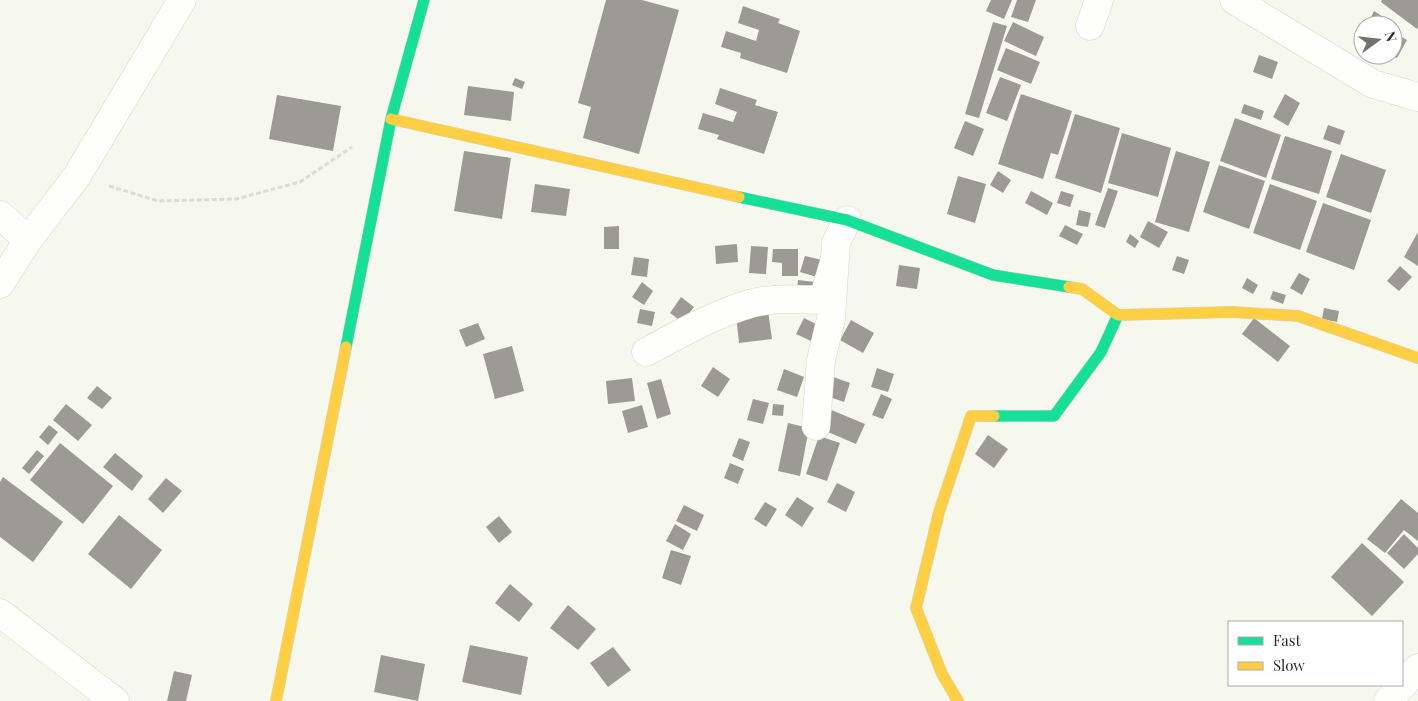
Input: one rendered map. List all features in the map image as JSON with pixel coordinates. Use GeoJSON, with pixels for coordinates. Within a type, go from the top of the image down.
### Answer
{"type":"FeatureCollection","features":[{"type":"Feature","properties":{"kind":"street"},"geometry":{"type":"LineString","coordinates":[[0,284],[28,240],[77,176],[182,0]]}},
{"type":"Feature","properties":{"kind":"street"},"geometry":{"type":"LineString","coordinates":[[276,701],[391,119],[424,0]]}},
{"type":"Feature","properties":{"kind":"street"},"geometry":{"type":"LineString","coordinates":[[1090,26],[1099,0]]}},
{"type":"Feature","properties":{"kind":"street"},"geometry":{"type":"LineString","coordinates":[[1234,0],[1373,84],[1418,97]]}},
{"type":"Feature","properties":{"kind":"street"},"geometry":{"type":"LineString","coordinates":[[391,119],[847,220],[993,275],[1082,288],[1118,315],[1232,312],[1298,316],[1418,358]]}},
{"type":"Feature","properties":{"kind":"street"},"geometry":{"type":"LineString","coordinates":[[0,215],[28,240]]}},
{"type":"Feature","properties":{"kind":"street"},"geometry":{"type":"LineString","coordinates":[[816,426],[821,360],[832,319],[836,244],[847,220]]}},
{"type":"Feature","properties":{"kind":"street"},"geometry":{"type":"LineString","coordinates":[[646,352],[700,324],[744,305],[788,298],[823,300],[835,259]]}},
{"type":"Feature","properties":{"kind":"street"},"geometry":{"type":"LineString","coordinates":[[958,701],[942,674],[916,608],[939,512],[971,416],[1054,416],[1101,352],[1118,315]]}},
{"type":"Feature","properties":{"kind":"street"},"geometry":{"type":"LineString","coordinates":[[0,613],[115,701]]}},
{"type":"Feature","properties":{"kind":"street"},"geometry":{"type":"LineString","coordinates":[[1403,684],[1418,668]]}},
{"type":"Feature","properties":{"kind":"street"},"geometry":{"type":"LineString","coordinates":[[1388,701],[1402,686]]}},
{"type":"Feature","properties":{"kind":"path"},"geometry":{"type":"LineString","coordinates":[[77,176],[158,201],[236,199],[300,182],[391,119]]}},
{"type":"Feature","properties":{"kind":"building"},"geometry":{"type":"Polygon","coordinates":[[[606,0],[642,0],[679,10],[639,154],[583,138],[591,107],[578,103],[606,0]]]}},
{"type":"Feature","properties":{"kind":"building"},"geometry":{"type":"Polygon","coordinates":[[[991,0],[1012,0],[1004,19],[986,11],[991,0]]]}},
{"type":"Feature","properties":{"kind":"building"},"geometry":{"type":"Polygon","coordinates":[[[1017,0],[1036,0],[1028,22],[1011,17],[1017,0]]]}},
{"type":"Feature","properties":{"kind":"building"},"geometry":{"type":"Polygon","coordinates":[[[1382,0],[1418,0],[1417,29],[1403,18],[1403,15],[1398,15],[1381,2],[1382,0]]]}},
{"type":"Feature","properties":{"kind":"building"},"geometry":{"type":"Polygon","coordinates":[[[743,6],[780,19],[778,23],[800,31],[787,73],[740,58],[741,53],[721,47],[726,31],[756,41],[759,30],[738,23],[743,6]]]}},
{"type":"Feature","properties":{"kind":"building"},"geometry":{"type":"Polygon","coordinates":[[[1374,11],[1380,15],[1372,15],[1374,11]]]}},
{"type":"Feature","properties":{"kind":"building"},"geometry":{"type":"Polygon","coordinates":[[[993,22],[1007,26],[979,118],[965,114],[993,22]]]}},
{"type":"Feature","properties":{"kind":"building"},"geometry":{"type":"Polygon","coordinates":[[[1013,22],[1044,37],[1036,56],[1004,41],[1013,22]]]}},
{"type":"Feature","properties":{"kind":"building"},"geometry":{"type":"Polygon","coordinates":[[[1403,38],[1407,40],[1403,47],[1403,38]]]}},
{"type":"Feature","properties":{"kind":"building"},"geometry":{"type":"Polygon","coordinates":[[[1006,48],[1040,62],[1031,84],[997,70],[1006,48]]]}},
{"type":"Feature","properties":{"kind":"building"},"geometry":{"type":"Polygon","coordinates":[[[1259,55],[1278,62],[1272,79],[1253,72],[1259,55]]]}},
{"type":"Feature","properties":{"kind":"building"},"geometry":{"type":"Polygon","coordinates":[[[1000,77],[1021,85],[1007,121],[986,113],[1000,77]]]}},
{"type":"Feature","properties":{"kind":"building"},"geometry":{"type":"Polygon","coordinates":[[[515,78],[525,82],[522,89],[512,85],[515,78]]]}},
{"type":"Feature","properties":{"kind":"building"},"geometry":{"type":"Polygon","coordinates":[[[468,86],[514,92],[511,121],[464,115],[468,86]]]}},
{"type":"Feature","properties":{"kind":"building"},"geometry":{"type":"Polygon","coordinates":[[[720,88],[757,100],[755,105],[778,112],[764,154],[717,139],[719,135],[698,129],[703,113],[733,122],[737,112],[715,104],[720,88]]]}},
{"type":"Feature","properties":{"kind":"building"},"geometry":{"type":"Polygon","coordinates":[[[1021,94],[1072,111],[1058,155],[1051,153],[1043,179],[998,164],[1021,94]]]}},
{"type":"Feature","properties":{"kind":"building"},"geometry":{"type":"Polygon","coordinates":[[[1285,94],[1300,103],[1288,126],[1273,117],[1285,94]]]}},
{"type":"Feature","properties":{"kind":"building"},"geometry":{"type":"Polygon","coordinates":[[[277,95],[341,106],[333,151],[269,139],[277,95]]]}},
{"type":"Feature","properties":{"kind":"building"},"geometry":{"type":"Polygon","coordinates":[[[1244,104],[1264,111],[1261,120],[1241,113],[1244,104]]]}},
{"type":"Feature","properties":{"kind":"building"},"geometry":{"type":"Polygon","coordinates":[[[1075,114],[1120,128],[1101,193],[1055,178],[1075,114]]]}},
{"type":"Feature","properties":{"kind":"building"},"geometry":{"type":"Polygon","coordinates":[[[1235,118],[1281,135],[1266,178],[1220,161],[1235,118]]]}},
{"type":"Feature","properties":{"kind":"building"},"geometry":{"type":"Polygon","coordinates":[[[965,121],[984,129],[973,156],[954,148],[965,121]]]}},
{"type":"Feature","properties":{"kind":"building"},"geometry":{"type":"Polygon","coordinates":[[[1328,125],[1345,131],[1340,145],[1323,139],[1328,125]]]}},
{"type":"Feature","properties":{"kind":"building"},"geometry":{"type":"Polygon","coordinates":[[[1122,133],[1171,148],[1158,197],[1108,183],[1122,133]]]}},
{"type":"Feature","properties":{"kind":"building"},"geometry":{"type":"Polygon","coordinates":[[[1285,136],[1332,151],[1319,194],[1271,179],[1285,136]]]}},
{"type":"Feature","properties":{"kind":"building"},"geometry":{"type":"Polygon","coordinates":[[[464,151],[511,158],[502,219],[454,211],[464,151]]]}},
{"type":"Feature","properties":{"kind":"building"},"geometry":{"type":"Polygon","coordinates":[[[1176,151],[1210,162],[1189,232],[1155,222],[1176,151]]]}},
{"type":"Feature","properties":{"kind":"building"},"geometry":{"type":"Polygon","coordinates":[[[1341,154],[1386,170],[1371,213],[1326,197],[1341,154]]]}},
{"type":"Feature","properties":{"kind":"building"},"geometry":{"type":"Polygon","coordinates":[[[1219,165],[1265,181],[1249,229],[1203,212],[1219,165]]]}},
{"type":"Feature","properties":{"kind":"building"},"geometry":{"type":"Polygon","coordinates":[[[998,171],[1011,180],[1003,193],[990,185],[998,171]]]}},
{"type":"Feature","properties":{"kind":"building"},"geometry":{"type":"Polygon","coordinates":[[[958,176],[986,184],[975,223],[947,214],[958,176]]]}},
{"type":"Feature","properties":{"kind":"building"},"geometry":{"type":"Polygon","coordinates":[[[535,184],[570,189],[566,216],[531,212],[535,184]]]}},
{"type":"Feature","properties":{"kind":"building"},"geometry":{"type":"Polygon","coordinates":[[[1270,184],[1317,201],[1300,250],[1253,233],[1270,184]]]}},
{"type":"Feature","properties":{"kind":"building"},"geometry":{"type":"Polygon","coordinates":[[[1108,188],[1118,191],[1105,228],[1095,225],[1108,188]]]}},
{"type":"Feature","properties":{"kind":"building"},"geometry":{"type":"Polygon","coordinates":[[[1031,191],[1053,203],[1047,215],[1025,203],[1031,191]]]}},
{"type":"Feature","properties":{"kind":"building"},"geometry":{"type":"Polygon","coordinates":[[[1061,191],[1074,195],[1070,207],[1057,203],[1061,191]]]}},
{"type":"Feature","properties":{"kind":"building"},"geometry":{"type":"Polygon","coordinates":[[[1323,203],[1371,220],[1354,270],[1306,252],[1323,203]]]}},
{"type":"Feature","properties":{"kind":"building"},"geometry":{"type":"Polygon","coordinates":[[[1079,210],[1091,213],[1088,227],[1076,225],[1079,210]]]}},
{"type":"Feature","properties":{"kind":"building"},"geometry":{"type":"Polygon","coordinates":[[[1148,221],[1168,232],[1159,248],[1140,237],[1148,221]]]}},
{"type":"Feature","properties":{"kind":"building"},"geometry":{"type":"Polygon","coordinates":[[[1065,225],[1083,234],[1077,245],[1059,236],[1065,225]]]}},
{"type":"Feature","properties":{"kind":"building"},"geometry":{"type":"Polygon","coordinates":[[[619,226],[619,249],[604,249],[604,227],[619,226]]]}},
{"type":"Feature","properties":{"kind":"building"},"geometry":{"type":"Polygon","coordinates":[[[1418,232],[1418,266],[1404,257],[1418,232]]]}},
{"type":"Feature","properties":{"kind":"building"},"geometry":{"type":"Polygon","coordinates":[[[1130,234],[1139,241],[1135,248],[1126,242],[1130,234]]]}},
{"type":"Feature","properties":{"kind":"building"},"geometry":{"type":"Polygon","coordinates":[[[737,244],[738,262],[716,264],[715,246],[737,244]]]}},
{"type":"Feature","properties":{"kind":"building"},"geometry":{"type":"Polygon","coordinates":[[[751,246],[768,247],[766,274],[749,273],[751,246]]]}},
{"type":"Feature","properties":{"kind":"building"},"geometry":{"type":"Polygon","coordinates":[[[773,249],[798,249],[798,276],[782,276],[782,263],[772,262],[773,249]]]}},
{"type":"Feature","properties":{"kind":"building"},"geometry":{"type":"Polygon","coordinates":[[[805,256],[822,260],[817,277],[800,272],[805,256]]]}},
{"type":"Feature","properties":{"kind":"building"},"geometry":{"type":"Polygon","coordinates":[[[1177,256],[1189,260],[1184,274],[1172,270],[1177,256]]]}},
{"type":"Feature","properties":{"kind":"building"},"geometry":{"type":"Polygon","coordinates":[[[634,257],[649,259],[647,277],[631,275],[634,257]]]}},
{"type":"Feature","properties":{"kind":"building"},"geometry":{"type":"Polygon","coordinates":[[[899,265],[920,268],[917,289],[896,286],[899,265]]]}},
{"type":"Feature","properties":{"kind":"building"},"geometry":{"type":"Polygon","coordinates":[[[1400,266],[1412,277],[1399,291],[1387,281],[1400,266]]]}},
{"type":"Feature","properties":{"kind":"building"},"geometry":{"type":"Polygon","coordinates":[[[1299,273],[1310,279],[1302,295],[1290,288],[1299,273]]]}},
{"type":"Feature","properties":{"kind":"building"},"geometry":{"type":"Polygon","coordinates":[[[1247,278],[1258,285],[1253,294],[1242,288],[1247,278]]]}},
{"type":"Feature","properties":{"kind":"building"},"geometry":{"type":"Polygon","coordinates":[[[798,280],[815,282],[814,291],[797,290],[798,280]]]}},
{"type":"Feature","properties":{"kind":"building"},"geometry":{"type":"Polygon","coordinates":[[[642,282],[653,291],[644,305],[632,297],[642,282]]]}},
{"type":"Feature","properties":{"kind":"building"},"geometry":{"type":"Polygon","coordinates":[[[1273,291],[1286,295],[1283,304],[1270,299],[1273,291]]]}},
{"type":"Feature","properties":{"kind":"building"},"geometry":{"type":"Polygon","coordinates":[[[681,297],[694,307],[682,322],[670,313],[681,297]]]}},
{"type":"Feature","properties":{"kind":"building"},"geometry":{"type":"Polygon","coordinates":[[[1324,308],[1339,311],[1337,322],[1322,319],[1324,308]]]}},
{"type":"Feature","properties":{"kind":"building"},"geometry":{"type":"Polygon","coordinates":[[[640,309],[655,312],[652,326],[637,323],[640,309]]]}},
{"type":"Feature","properties":{"kind":"building"},"geometry":{"type":"Polygon","coordinates":[[[768,311],[772,339],[739,343],[736,315],[768,311]]]}},
{"type":"Feature","properties":{"kind":"building"},"geometry":{"type":"Polygon","coordinates":[[[804,318],[822,327],[815,343],[796,334],[804,318]]]}},
{"type":"Feature","properties":{"kind":"building"},"geometry":{"type":"Polygon","coordinates":[[[1254,318],[1290,346],[1278,362],[1242,334],[1254,318]]]}},
{"type":"Feature","properties":{"kind":"building"},"geometry":{"type":"Polygon","coordinates":[[[851,320],[874,333],[863,353],[840,340],[851,320]]]}},
{"type":"Feature","properties":{"kind":"building"},"geometry":{"type":"Polygon","coordinates":[[[478,323],[485,339],[466,347],[459,330],[478,323]]]}},
{"type":"Feature","properties":{"kind":"building"},"geometry":{"type":"Polygon","coordinates":[[[512,346],[524,391],[495,399],[483,354],[512,346]]]}},
{"type":"Feature","properties":{"kind":"building"},"geometry":{"type":"Polygon","coordinates":[[[713,367],[730,379],[718,397],[701,386],[713,367]]]}},
{"type":"Feature","properties":{"kind":"building"},"geometry":{"type":"Polygon","coordinates":[[[877,368],[894,374],[888,392],[871,387],[877,368]]]}},
{"type":"Feature","properties":{"kind":"building"},"geometry":{"type":"Polygon","coordinates":[[[784,369],[804,377],[797,397],[777,390],[784,369]]]}},
{"type":"Feature","properties":{"kind":"building"},"geometry":{"type":"Polygon","coordinates":[[[828,375],[850,383],[844,402],[821,394],[828,375]]]}},
{"type":"Feature","properties":{"kind":"building"},"geometry":{"type":"Polygon","coordinates":[[[632,378],[635,401],[608,404],[606,381],[632,378]]]}},
{"type":"Feature","properties":{"kind":"building"},"geometry":{"type":"Polygon","coordinates":[[[661,379],[671,414],[657,419],[647,383],[661,379]]]}},
{"type":"Feature","properties":{"kind":"building"},"geometry":{"type":"Polygon","coordinates":[[[97,386],[112,398],[102,409],[87,398],[97,386]]]}},
{"type":"Feature","properties":{"kind":"building"},"geometry":{"type":"Polygon","coordinates":[[[881,394],[892,399],[883,419],[872,415],[881,394]]]}},
{"type":"Feature","properties":{"kind":"building"},"geometry":{"type":"Polygon","coordinates":[[[753,399],[769,403],[763,424],[747,420],[753,399]]]}},
{"type":"Feature","properties":{"kind":"building"},"geometry":{"type":"Polygon","coordinates":[[[66,404],[92,425],[78,441],[53,420],[66,404]]]}},
{"type":"Feature","properties":{"kind":"building"},"geometry":{"type":"Polygon","coordinates":[[[773,404],[784,405],[783,416],[772,415],[773,404]]]}},
{"type":"Feature","properties":{"kind":"building"},"geometry":{"type":"Polygon","coordinates":[[[642,405],[648,427],[628,433],[622,411],[642,405]]]}},
{"type":"Feature","properties":{"kind":"building"},"geometry":{"type":"Polygon","coordinates":[[[829,409],[865,424],[856,444],[821,429],[829,409]]]}},
{"type":"Feature","properties":{"kind":"building"},"geometry":{"type":"Polygon","coordinates":[[[788,423],[809,428],[800,476],[778,471],[788,423]]]}},
{"type":"Feature","properties":{"kind":"building"},"geometry":{"type":"Polygon","coordinates":[[[49,425],[58,432],[48,445],[39,437],[49,425]]]}},
{"type":"Feature","properties":{"kind":"building"},"geometry":{"type":"Polygon","coordinates":[[[988,435],[1008,449],[994,468],[975,454],[988,435]]]}},
{"type":"Feature","properties":{"kind":"building"},"geometry":{"type":"Polygon","coordinates":[[[819,436],[840,443],[827,481],[806,474],[819,436]]]}},
{"type":"Feature","properties":{"kind":"building"},"geometry":{"type":"Polygon","coordinates":[[[739,438],[750,442],[743,461],[732,456],[739,438]]]}},
{"type":"Feature","properties":{"kind":"building"},"geometry":{"type":"Polygon","coordinates":[[[60,443],[113,486],[83,524],[30,480],[60,443]]]}},
{"type":"Feature","properties":{"kind":"building"},"geometry":{"type":"Polygon","coordinates":[[[37,450],[44,456],[29,474],[22,468],[37,450]]]}},
{"type":"Feature","properties":{"kind":"building"},"geometry":{"type":"Polygon","coordinates":[[[115,453],[143,476],[132,491],[103,467],[115,453]]]}},
{"type":"Feature","properties":{"kind":"building"},"geometry":{"type":"Polygon","coordinates":[[[730,463],[744,469],[738,484],[724,478],[730,463]]]}},
{"type":"Feature","properties":{"kind":"building"},"geometry":{"type":"Polygon","coordinates":[[[3,477],[63,522],[33,562],[0,537],[0,482],[3,477]]]}},
{"type":"Feature","properties":{"kind":"building"},"geometry":{"type":"Polygon","coordinates":[[[166,478],[182,491],[163,513],[148,499],[166,478]]]}},
{"type":"Feature","properties":{"kind":"building"},"geometry":{"type":"Polygon","coordinates":[[[837,483],[855,492],[846,512],[827,502],[837,483]]]}},
{"type":"Feature","properties":{"kind":"building"},"geometry":{"type":"Polygon","coordinates":[[[797,497],[814,508],[802,527],[785,515],[797,497]]]}},
{"type":"Feature","properties":{"kind":"building"},"geometry":{"type":"Polygon","coordinates":[[[1401,499],[1418,513],[1418,541],[1404,530],[1385,553],[1367,539],[1401,499]]]}},
{"type":"Feature","properties":{"kind":"building"},"geometry":{"type":"Polygon","coordinates":[[[765,502],[777,509],[766,527],[754,519],[765,502]]]}},
{"type":"Feature","properties":{"kind":"building"},"geometry":{"type":"Polygon","coordinates":[[[684,505],[704,515],[697,531],[676,521],[684,505]]]}},
{"type":"Feature","properties":{"kind":"building"},"geometry":{"type":"Polygon","coordinates":[[[119,515],[162,550],[131,589],[88,554],[119,515]]]}},
{"type":"Feature","properties":{"kind":"building"},"geometry":{"type":"Polygon","coordinates":[[[499,516],[512,532],[499,543],[486,527],[499,516]]]}},
{"type":"Feature","properties":{"kind":"building"},"geometry":{"type":"Polygon","coordinates":[[[675,524],[691,534],[683,550],[666,541],[675,524]]]}},
{"type":"Feature","properties":{"kind":"building"},"geometry":{"type":"Polygon","coordinates":[[[1404,534],[1418,548],[1418,554],[1404,569],[1387,553],[1404,534]]]}},
{"type":"Feature","properties":{"kind":"building"},"geometry":{"type":"Polygon","coordinates":[[[1362,543],[1404,582],[1372,616],[1331,577],[1362,543]]]}},
{"type":"Feature","properties":{"kind":"building"},"geometry":{"type":"Polygon","coordinates":[[[671,550],[691,556],[681,585],[662,578],[671,550]]]}},
{"type":"Feature","properties":{"kind":"building"},"geometry":{"type":"Polygon","coordinates":[[[510,584],[533,604],[519,622],[495,603],[510,584]]]}},
{"type":"Feature","properties":{"kind":"building"},"geometry":{"type":"Polygon","coordinates":[[[568,605],[596,629],[578,650],[550,628],[568,605]]]}},
{"type":"Feature","properties":{"kind":"building"},"geometry":{"type":"Polygon","coordinates":[[[470,645],[528,657],[521,695],[462,682],[470,645]]]}},
{"type":"Feature","properties":{"kind":"building"},"geometry":{"type":"Polygon","coordinates":[[[613,647],[631,670],[608,687],[590,663],[613,647]]]}},
{"type":"Feature","properties":{"kind":"building"},"geometry":{"type":"Polygon","coordinates":[[[381,655],[425,664],[418,701],[374,692],[381,655]]]}},
{"type":"Feature","properties":{"kind":"building"},"geometry":{"type":"Polygon","coordinates":[[[174,671],[192,675],[186,701],[167,701],[174,671]]]}},
{"type":"Feature","properties":{"kind":"traffic: fast"},"geometry":{"type":"LineString","coordinates":[[346,347],[391,119],[424,0]]}},
{"type":"Feature","properties":{"kind":"traffic: fast"},"geometry":{"type":"LineString","coordinates":[[739,197],[847,220],[993,275],[1069,287]]}},
{"type":"Feature","properties":{"kind":"traffic: fast"},"geometry":{"type":"LineString","coordinates":[[994,416],[1054,416],[1101,352],[1118,315]]}},
{"type":"Feature","properties":{"kind":"traffic: slow"},"geometry":{"type":"LineString","coordinates":[[391,119],[739,197]]}},
{"type":"Feature","properties":{"kind":"traffic: slow"},"geometry":{"type":"LineString","coordinates":[[1069,287],[1082,289],[1118,315],[1232,312],[1298,316],[1418,358]]}},
{"type":"Feature","properties":{"kind":"traffic: slow"},"geometry":{"type":"LineString","coordinates":[[276,701],[346,347]]}},
{"type":"Feature","properties":{"kind":"traffic: slow"},"geometry":{"type":"LineString","coordinates":[[958,701],[942,674],[916,608],[939,512],[971,416],[994,416]]}}]}
